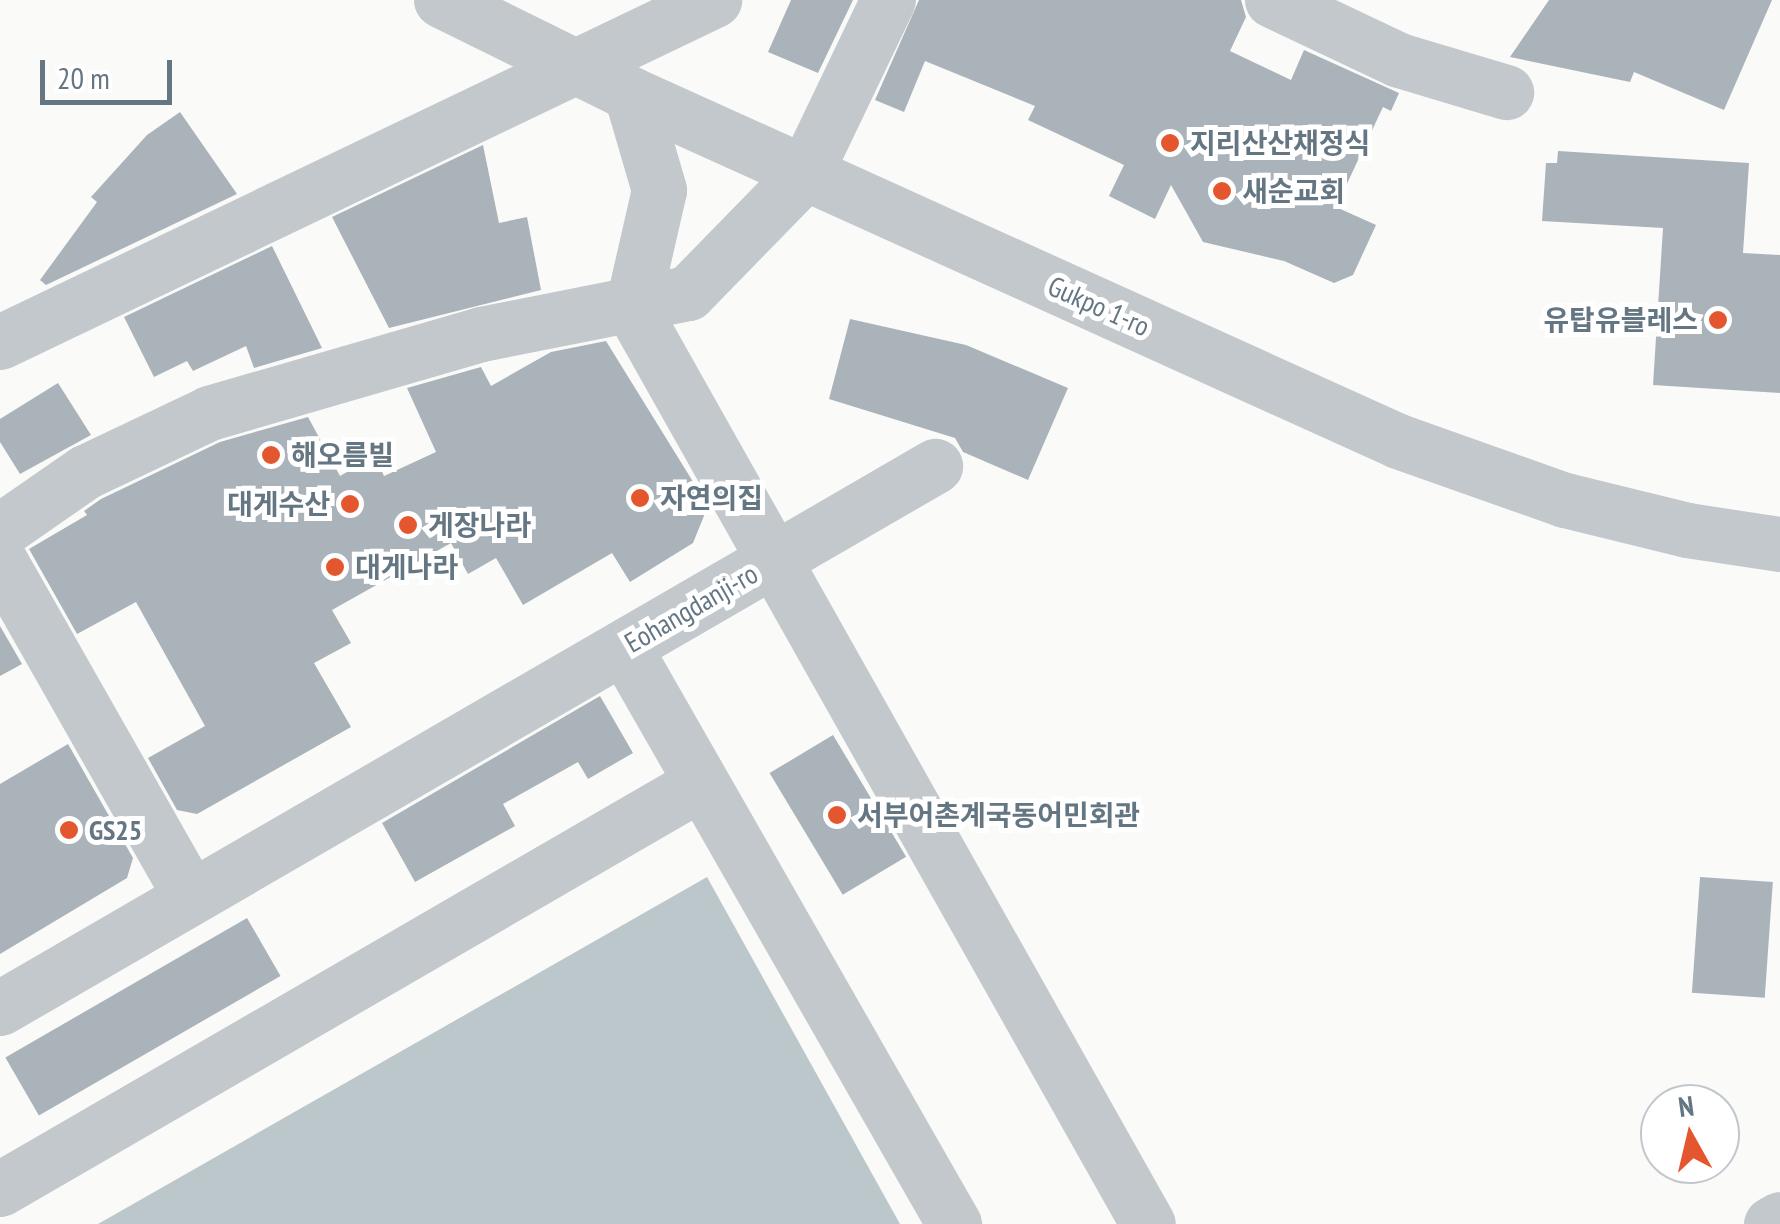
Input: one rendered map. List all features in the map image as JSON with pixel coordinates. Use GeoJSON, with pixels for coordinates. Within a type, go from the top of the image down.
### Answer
{"type":"FeatureCollection","features":[{"type":"Feature","properties":{"kind":"street","name":"Gukpo 1-ro"},"geometry":{"type":"LineString","coordinates":[[441,0],[631,94],[1398,441],[1566,500],[1687,530],[1780,544]]}},
{"type":"Feature","properties":{"kind":"street"},"geometry":{"type":"LineString","coordinates":[[0,342],[714,0]]}},
{"type":"Feature","properties":{"kind":"street"},"geometry":{"type":"LineString","coordinates":[[0,530],[85,472],[209,413],[481,334],[632,308],[697,286],[805,173],[888,0]]}},
{"type":"Feature","properties":{"kind":"street"},"geometry":{"type":"LineString","coordinates":[[1272,0],[1369,48],[1506,92]]}},
{"type":"Feature","properties":{"kind":"street"},"geometry":{"type":"LineString","coordinates":[[631,94],[659,190],[632,308],[774,560],[935,466]]}},
{"type":"Feature","properties":{"kind":"street","name":"Eohangdanji-ro"},"geometry":{"type":"LineString","coordinates":[[0,1008],[774,560],[1148,1224]]}},
{"type":"Feature","properties":{"kind":"street"},"geometry":{"type":"LineString","coordinates":[[0,561],[192,897]]}},
{"type":"Feature","properties":{"kind":"street"},"geometry":{"type":"LineString","coordinates":[[624,647],[954,1224]]}},
{"type":"Feature","properties":{"kind":"street"},"geometry":{"type":"LineString","coordinates":[[0,1189],[702,783]]}},
{"type":"Feature","properties":{"kind":"street"},"geometry":{"type":"LineString","coordinates":[[1771,1224],[1780,1219]]}},
{"type":"Feature","properties":{"kind":"shaded area"},"geometry":{"type":"Polygon","coordinates":[[[707,877],[900,1224],[98,1224],[707,877]]]}},
{"type":"Feature","properties":{"kind":"building"},"geometry":{"type":"Polygon","coordinates":[[[791,0],[853,0],[818,73],[768,52],[791,0]]]}},
{"type":"Feature","properties":{"kind":"building"},"geometry":{"type":"Polygon","coordinates":[[[919,0],[1241,0],[1246,17],[1230,51],[1291,80],[1304,50],[1399,93],[1391,111],[1383,107],[1336,207],[1376,225],[1353,275],[1334,283],[1284,261],[1203,242],[1171,185],[1155,219],[1109,196],[1124,165],[1028,120],[1035,106],[925,61],[904,112],[875,100],[919,0]]]}},
{"type":"Feature","properties":{"kind":"building"},"geometry":{"type":"Polygon","coordinates":[[[1549,0],[1772,0],[1724,110],[1634,72],[1630,82],[1510,57],[1549,0]]]}},
{"type":"Feature","properties":{"kind":"building"},"geometry":{"type":"Polygon","coordinates":[[[180,112],[237,194],[46,285],[40,280],[97,202],[91,197],[147,135],[180,112]]]}},
{"type":"Feature","properties":{"kind":"building"},"geometry":{"type":"Polygon","coordinates":[[[483,145],[499,223],[527,217],[541,290],[389,328],[332,217],[483,145]]]}},
{"type":"Feature","properties":{"kind":"building","name":"유탑유블레스"},"geometry":{"type":"Polygon","coordinates":[[[1558,151],[1749,163],[1743,253],[1780,255],[1780,393],[1653,385],[1663,228],[1542,221],[1546,163],[1557,163],[1558,151]]]}},
{"type":"Feature","properties":{"kind":"building"},"geometry":{"type":"Polygon","coordinates":[[[272,246],[322,348],[254,368],[246,346],[193,371],[187,361],[154,377],[124,317],[272,246]]]}},
{"type":"Feature","properties":{"kind":"building"},"geometry":{"type":"Polygon","coordinates":[[[850,319],[966,345],[1068,388],[1028,480],[963,452],[955,438],[829,399],[850,319]]]}},
{"type":"Feature","properties":{"kind":"building"},"geometry":{"type":"Polygon","coordinates":[[[606,341],[708,506],[693,543],[630,582],[612,553],[523,605],[496,558],[468,574],[451,543],[332,610],[351,643],[314,663],[351,727],[197,814],[177,810],[148,758],[205,726],[136,602],[77,634],[29,549],[87,515],[84,511],[101,499],[220,442],[308,417],[340,476],[375,456],[384,476],[436,452],[407,388],[481,367],[491,386],[551,352],[606,341]]]}},
{"type":"Feature","properties":{"kind":"building"},"geometry":{"type":"Polygon","coordinates":[[[58,383],[91,435],[20,474],[0,442],[0,419],[58,383]]]}},
{"type":"Feature","properties":{"kind":"building"},"geometry":{"type":"Polygon","coordinates":[[[0,626],[22,664],[0,676],[0,626]]]}},
{"type":"Feature","properties":{"kind":"building"},"geometry":{"type":"Polygon","coordinates":[[[600,696],[633,753],[588,779],[578,762],[503,804],[515,826],[415,882],[382,823],[600,696]]]}},
{"type":"Feature","properties":{"kind":"building","name":"서부어촌계국동어민회관"},"geometry":{"type":"Polygon","coordinates":[[[833,735],[906,857],[843,895],[770,773],[833,735]]]}},
{"type":"Feature","properties":{"kind":"building"},"geometry":{"type":"Polygon","coordinates":[[[68,744],[133,858],[127,878],[0,954],[0,784],[68,744]]]}},
{"type":"Feature","properties":{"kind":"building"},"geometry":{"type":"Polygon","coordinates":[[[1700,877],[1773,882],[1765,998],[1692,993],[1700,877]]]}},
{"type":"Feature","properties":{"kind":"building"},"geometry":{"type":"Polygon","coordinates":[[[247,918],[280,976],[39,1116],[5,1058],[247,918]]]}},
{"type":"Feature","properties":{"kind":"place","name":"지리산산채정식"},"geometry":{"type":"Point","coordinates":[1170,143]}},
{"type":"Feature","properties":{"kind":"place","name":"새순교회"},"geometry":{"type":"Point","coordinates":[1222,191]}},
{"type":"Feature","properties":{"kind":"place","name":"유탑유블레스"},"geometry":{"type":"Point","coordinates":[1718,320]}},
{"type":"Feature","properties":{"kind":"place","name":"해오름빌"},"geometry":{"type":"Point","coordinates":[271,455]}},
{"type":"Feature","properties":{"kind":"place","name":"자연의집"},"geometry":{"type":"Point","coordinates":[640,498]}},
{"type":"Feature","properties":{"kind":"place","name":"대게수산"},"geometry":{"type":"Point","coordinates":[350,504]}},
{"type":"Feature","properties":{"kind":"place","name":"게장나라"},"geometry":{"type":"Point","coordinates":[408,525]}},
{"type":"Feature","properties":{"kind":"place","name":"대게나라"},"geometry":{"type":"Point","coordinates":[335,567]}},
{"type":"Feature","properties":{"kind":"place","name":"서부어촌계국동어민회관"},"geometry":{"type":"Point","coordinates":[837,815]}},
{"type":"Feature","properties":{"kind":"place","name":"GS25"},"geometry":{"type":"Point","coordinates":[69,830]}}]}
